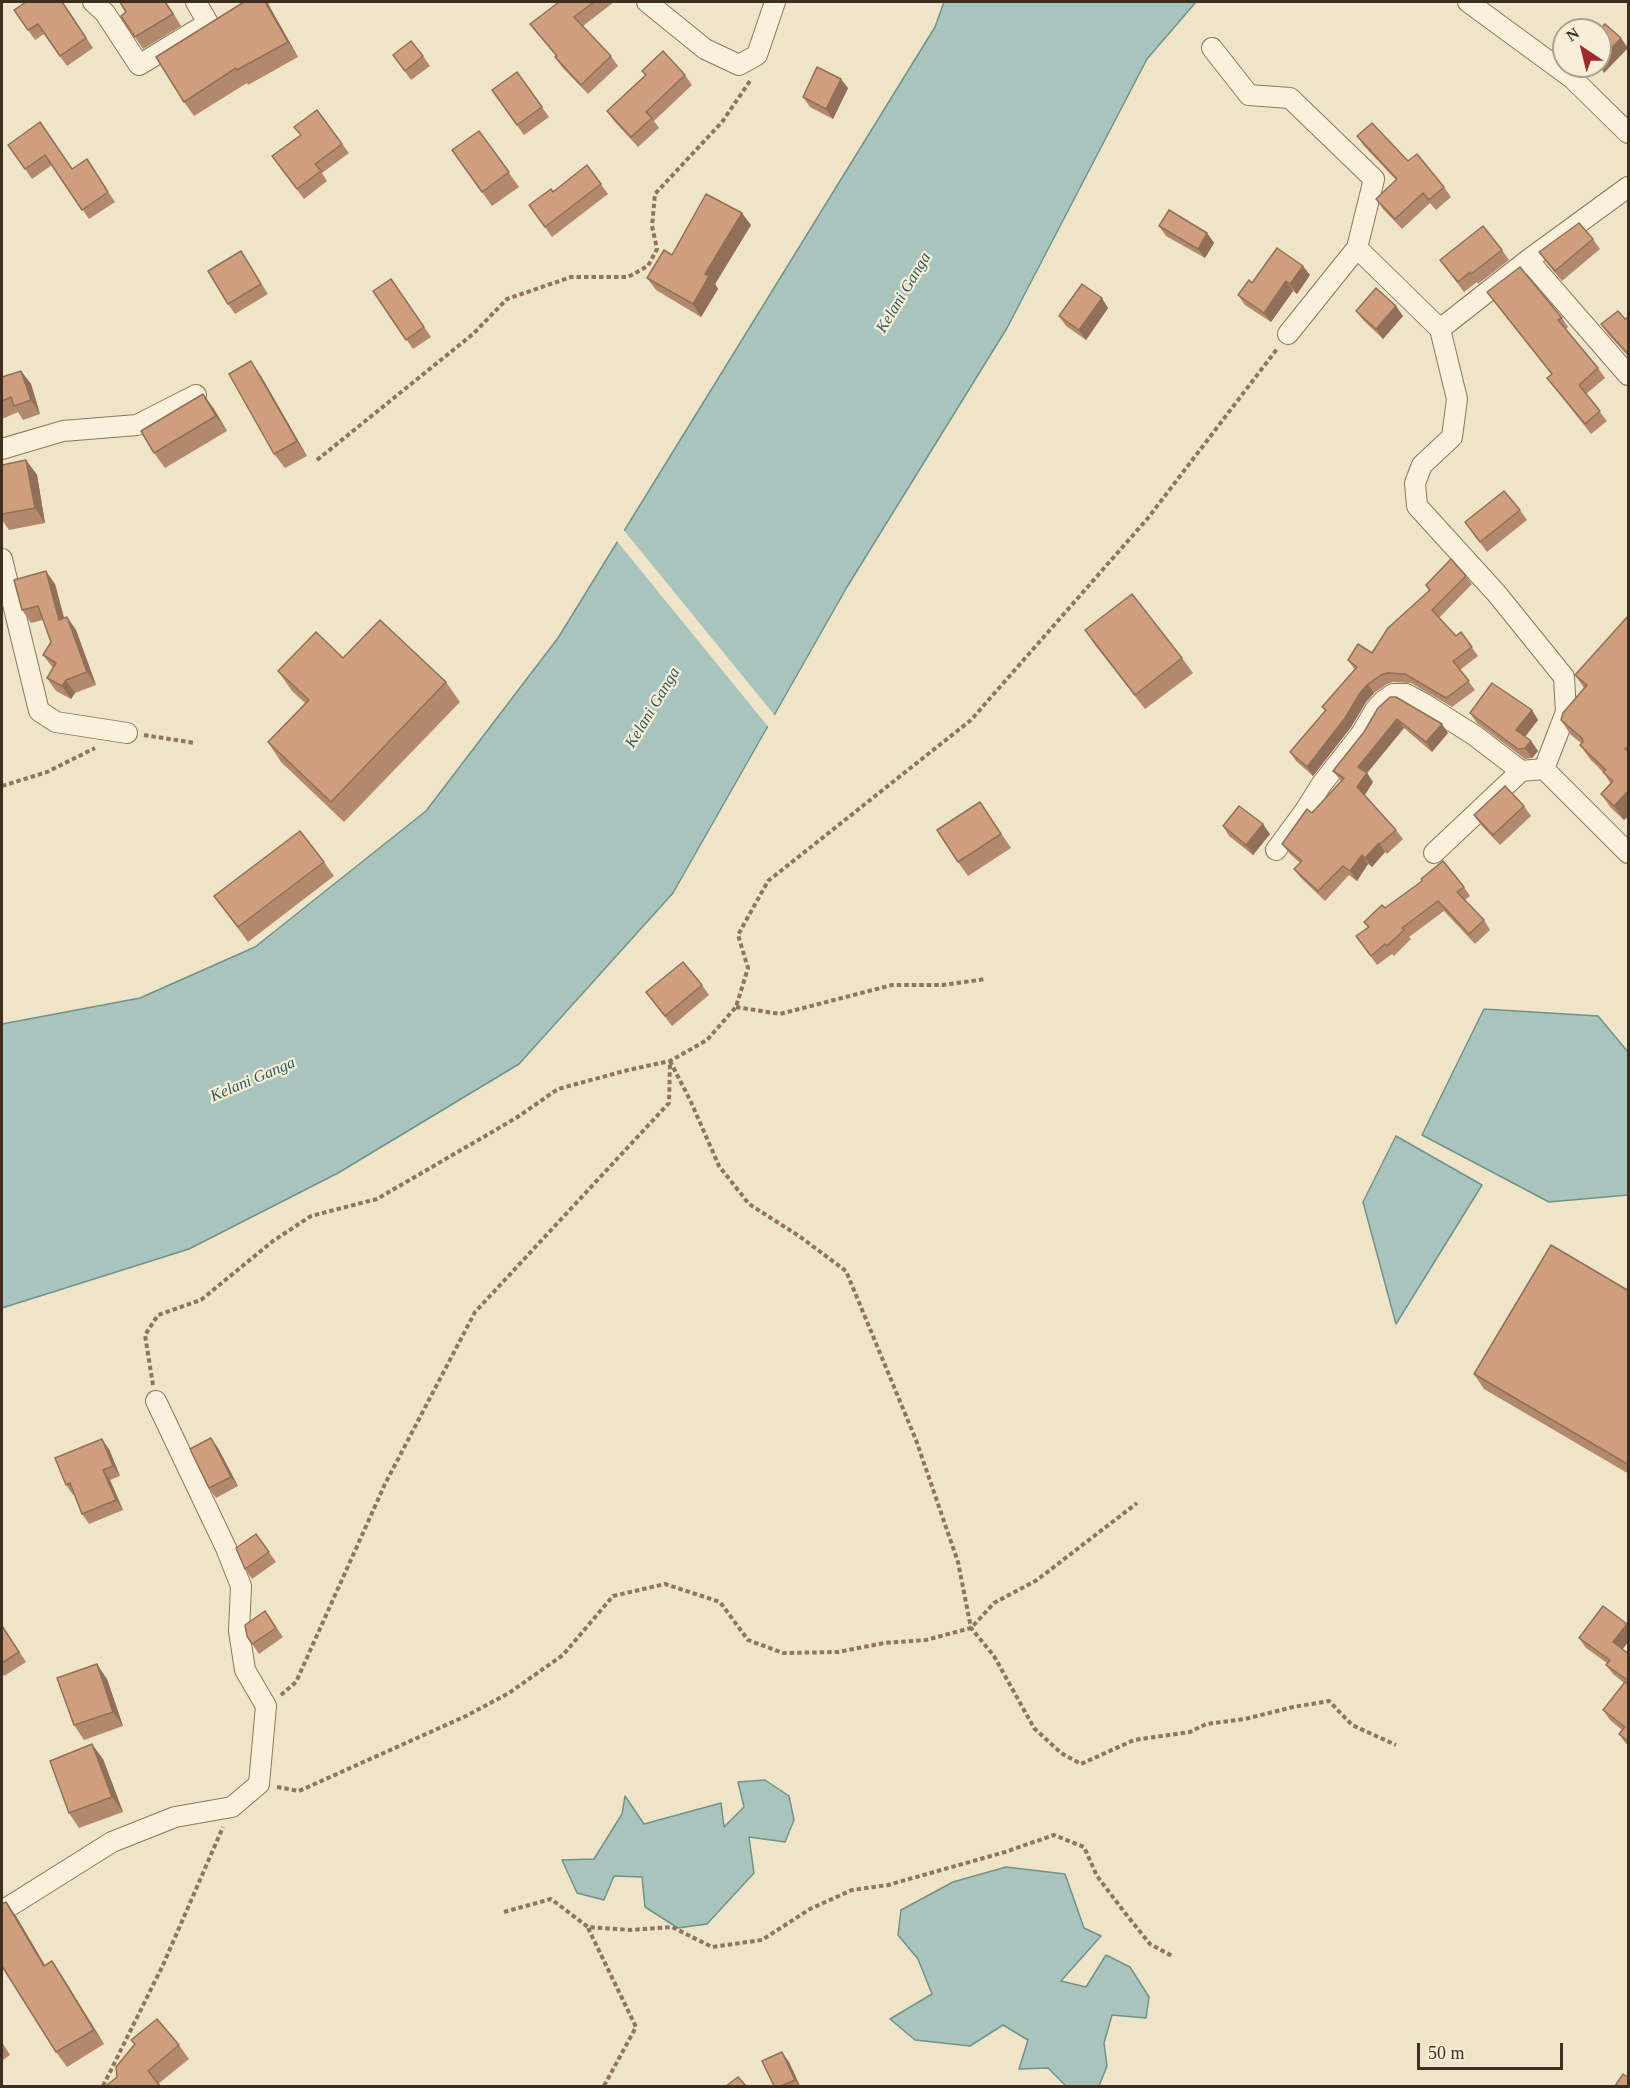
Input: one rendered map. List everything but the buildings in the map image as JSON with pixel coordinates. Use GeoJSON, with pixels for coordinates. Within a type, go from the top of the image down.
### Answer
{"type":"FeatureCollection","features":[{"type":"Feature","properties":{"kind":"street"},"geometry":{"type":"LineString","coordinates":[[93,2],[105,13],[139,65],[208,23],[196,2]]}},
{"type":"Feature","properties":{"kind":"street"},"geometry":{"type":"LineString","coordinates":[[647,2],[705,49],[739,65],[757,55],[775,2]]}},
{"type":"Feature","properties":{"kind":"street"},"geometry":{"type":"LineString","coordinates":[[1468,2],[1573,79],[1629,133]]}},
{"type":"Feature","properties":{"kind":"street"},"geometry":{"type":"LineString","coordinates":[[1212,48],[1249,95],[1290,98],[1374,179],[1357,248],[1288,334]]}},
{"type":"Feature","properties":{"kind":"street"},"geometry":{"type":"LineString","coordinates":[[1440,329],[1528,260],[1629,187]]}},
{"type":"Feature","properties":{"kind":"street"},"geometry":{"type":"LineString","coordinates":[[1357,248],[1440,329],[1457,399],[1452,437],[1422,465],[1415,483],[1417,506],[1497,594],[1564,677],[1566,712],[1544,769]]}},
{"type":"Feature","properties":{"kind":"street"},"geometry":{"type":"LineString","coordinates":[[1528,260],[1629,375]]}},
{"type":"Feature","properties":{"kind":"street"},"geometry":{"type":"LineString","coordinates":[[2,449],[63,431],[136,425],[196,395]]}},
{"type":"Feature","properties":{"kind":"street"},"geometry":{"type":"LineString","coordinates":[[2,559],[39,711],[56,722],[127,733]]}},
{"type":"Feature","properties":{"kind":"street"},"geometry":{"type":"LineString","coordinates":[[1275,850],[1375,710],[1394,694],[1406,694],[1443,716],[1474,735],[1521,771]]}},
{"type":"Feature","properties":{"kind":"street"},"geometry":{"type":"LineString","coordinates":[[1434,853],[1521,771],[1544,769],[1629,853]]}},
{"type":"Feature","properties":{"kind":"street"},"geometry":{"type":"LineString","coordinates":[[2,1911],[112,1842],[175,1818],[232,1807],[259,1784],[266,1706],[245,1670],[239,1631],[241,1586],[226,1548],[156,1401]]}},
{"type":"Feature","properties":{"kind":"path"},"geometry":{"type":"LineString","coordinates":[[318,460],[472,334],[507,299],[571,277],[628,277],[648,266],[657,249],[652,226],[655,194],[722,122],[752,78],[757,55]]}},
{"type":"Feature","properties":{"kind":"path"},"geometry":{"type":"LineString","coordinates":[[156,1401],[146,1335],[159,1315],[201,1300],[273,1241],[311,1216],[377,1200],[516,1118],[558,1089],[670,1061],[707,1040],[736,1007],[748,968],[738,935],[768,881],[971,720],[1148,518],[1288,334]]}},
{"type":"Feature","properties":{"kind":"path"},"geometry":{"type":"LineString","coordinates":[[127,733],[195,743]]}},
{"type":"Feature","properties":{"kind":"path"},"geometry":{"type":"LineString","coordinates":[[2,786],[47,772],[97,747]]}},
{"type":"Feature","properties":{"kind":"path"},"geometry":{"type":"LineString","coordinates":[[736,1007],[780,1014],[892,985],[942,985],[986,980]]}},
{"type":"Feature","properties":{"kind":"path"},"geometry":{"type":"LineString","coordinates":[[670,1061],[692,1102],[719,1166],[749,1204],[799,1236],[846,1271],[916,1440],[958,1562],[971,1628],[994,1656],[1034,1728],[1061,1753],[1081,1764],[1134,1740],[1191,1732],[1206,1725],[1329,1701],[1352,1725],[1396,1745]]}},
{"type":"Feature","properties":{"kind":"path"},"geometry":{"type":"LineString","coordinates":[[266,1706],[296,1682],[385,1484],[475,1312],[669,1103],[670,1061]]}},
{"type":"Feature","properties":{"kind":"path"},"geometry":{"type":"LineString","coordinates":[[259,1784],[299,1791],[466,1716],[508,1693],[563,1655],[613,1596],[665,1584],[720,1602],[748,1640],[783,1653],[838,1652],[884,1643],[926,1640],[971,1628],[994,1603],[1037,1580],[1137,1503]]}},
{"type":"Feature","properties":{"kind":"path"},"geometry":{"type":"LineString","coordinates":[[103,2086],[163,1965],[232,1807]]}},
{"type":"Feature","properties":{"kind":"path"},"geometry":{"type":"LineString","coordinates":[[588,1928],[630,1930],[672,1927],[712,1947],[762,1940],[810,1909],[852,1890],[888,1885],[1005,1852],[1054,1835],[1084,1846],[1097,1876],[1131,1921],[1150,1944],[1172,1956]]}},
{"type":"Feature","properties":{"kind":"path"},"geometry":{"type":"LineString","coordinates":[[504,1912],[551,1899],[588,1928],[636,2027],[604,2086]]}},
{"type":"Feature","properties":{"kind":"water","name":"Kelani Ganga"},"geometry":{"type":"Polygon","coordinates":[[[944,2],[1196,2],[1147,59],[1007,328],[847,587],[673,893],[519,1064],[338,1173],[189,1249],[2,1308],[2,1024],[140,998],[255,947],[426,811],[558,638],[935,27],[944,2]]]}},
{"type":"Feature","properties":{"kind":"water"},"geometry":{"type":"Polygon","coordinates":[[[1484,1009],[1598,1016],[1628,1052],[1628,1195],[1549,1202],[1422,1135],[1484,1009]]]}},
{"type":"Feature","properties":{"kind":"water"},"geometry":{"type":"Polygon","coordinates":[[[1396,1136],[1482,1185],[1396,1324],[1363,1202],[1396,1136]]]}},
{"type":"Feature","properties":{"kind":"water"},"geometry":{"type":"Polygon","coordinates":[[[765,1780],[789,1796],[794,1820],[785,1842],[749,1837],[754,1873],[707,1924],[678,1928],[645,1907],[642,1877],[614,1876],[604,1900],[577,1893],[562,1860],[594,1859],[622,1814],[625,1796],[644,1824],[721,1803],[724,1827],[744,1807],[738,1782],[765,1780]]]}},
{"type":"Feature","properties":{"kind":"water"},"geometry":{"type":"Polygon","coordinates":[[[1006,1867],[1065,1874],[1084,1928],[1101,1936],[1061,1981],[1086,1987],[1106,1955],[1130,1967],[1149,1997],[1146,2018],[1112,2015],[1104,2043],[1107,2066],[1099,2086],[1066,2086],[1048,2068],[1019,2069],[1028,2040],[1003,2025],[970,2046],[915,2040],[890,2019],[932,1994],[918,1959],[898,1935],[901,1910],[953,1882],[1006,1867]]]}},
{"type":"Feature","properties":{"kind":"pier"},"geometry":{"type":"Polygon","coordinates":[[[622,528],[776,717],[770,729],[616,540],[622,528]]]}}]}
